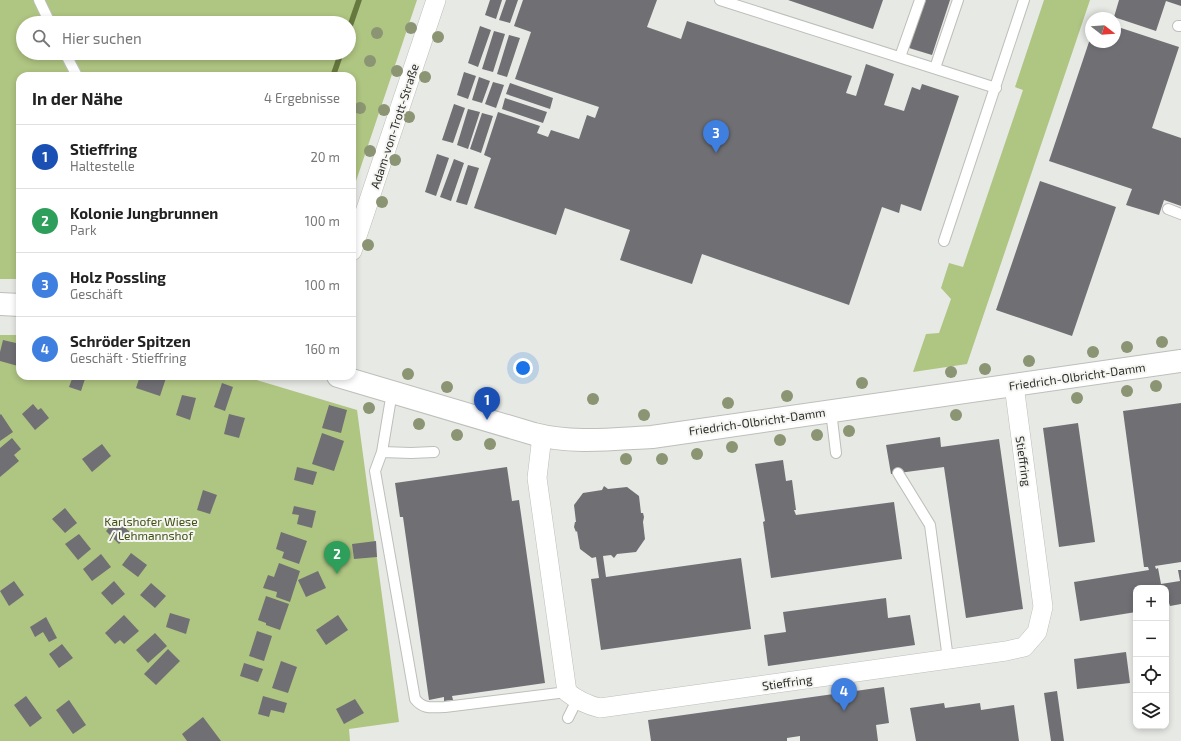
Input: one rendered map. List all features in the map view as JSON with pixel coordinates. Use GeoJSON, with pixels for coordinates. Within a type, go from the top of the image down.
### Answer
{"type":"FeatureCollection","features":[{"type":"Feature","properties":{"kind":"street","name":"Adam-von-Trott-Straße"},"geometry":{"type":"LineString","coordinates":[[356,240],[436,0]]}},
{"type":"Feature","properties":{"kind":"street"},"geometry":{"type":"LineString","coordinates":[[0,304],[16,305]]}},
{"type":"Feature","properties":{"kind":"street","name":"Friedrich-Olbricht-Damm"},"geometry":{"type":"LineString","coordinates":[[352,380],[542,436],[585,440],[652,437],[1181,362]]}},
{"type":"Feature","properties":{"kind":"street","name":"Stieffring"},"geometry":{"type":"LineString","coordinates":[[572,696],[586,705],[600,708],[1006,651],[1024,647],[1037,632],[1043,607],[1014,385]]}},
{"type":"Feature","properties":{"kind":"street"},"geometry":{"type":"LineString","coordinates":[[542,436],[537,478],[572,696]]}},
{"type":"Feature","properties":{"kind":"lane"},"geometry":{"type":"LineString","coordinates":[[39,0],[47,16]]}},
{"type":"Feature","properties":{"kind":"lane"},"geometry":{"type":"LineString","coordinates":[[720,0],[996,88]]}},
{"type":"Feature","properties":{"kind":"lane"},"geometry":{"type":"LineString","coordinates":[[900,57],[920,0]]}},
{"type":"Feature","properties":{"kind":"lane"},"geometry":{"type":"LineString","coordinates":[[935,68],[958,0]]}},
{"type":"Feature","properties":{"kind":"lane"},"geometry":{"type":"LineString","coordinates":[[944,241],[1024,0]]}},
{"type":"Feature","properties":{"kind":"lane"},"geometry":{"type":"LineString","coordinates":[[69,60],[75,72]]}},
{"type":"Feature","properties":{"kind":"lane"},"geometry":{"type":"LineString","coordinates":[[1168,209],[1181,214]]}},
{"type":"Feature","properties":{"kind":"lane"},"geometry":{"type":"LineString","coordinates":[[392,392],[382,452],[375,471],[415,699],[422,706],[437,707],[572,696],[568,718]]}},
{"type":"Feature","properties":{"kind":"lane"},"geometry":{"type":"LineString","coordinates":[[830,411],[836,453]]}},
{"type":"Feature","properties":{"kind":"lane"},"geometry":{"type":"LineString","coordinates":[[382,452],[434,452]]}},
{"type":"Feature","properties":{"kind":"lane"},"geometry":{"type":"LineString","coordinates":[[898,474],[930,525],[948,659]]}},
{"type":"Feature","properties":{"kind":"green space"},"geometry":{"type":"Polygon","coordinates":[[[0,0],[417,0],[356,181],[356,72],[16,72],[16,279],[0,279],[0,0]]]}},
{"type":"Feature","properties":{"kind":"green space"},"geometry":{"type":"Polygon","coordinates":[[[1044,0],[1090,0],[967,364],[913,372],[926,334],[939,333],[951,299],[941,288],[949,263],[963,267],[1023,90],[1015,87],[1044,0]]]}},
{"type":"Feature","properties":{"kind":"green space","name":"Karlshofer Wiese / Lehmannshof"},"geometry":{"type":"Polygon","coordinates":[[[0,335],[16,335],[16,380],[256,380],[357,410],[399,722],[349,729],[350,741],[0,741],[0,335]]]}},
{"type":"Feature","properties":{"kind":"building"},"geometry":{"type":"Polygon","coordinates":[[[490,0],[502,0],[496,19],[485,15],[490,0]]]}},
{"type":"Feature","properties":{"kind":"building"},"geometry":{"type":"Polygon","coordinates":[[[506,0],[518,0],[510,23],[499,20],[506,0]]]}},
{"type":"Feature","properties":{"kind":"building"},"geometry":{"type":"Polygon","coordinates":[[[523,0],[657,0],[647,27],[681,39],[687,21],[852,76],[846,93],[856,96],[866,64],[894,74],[884,105],[904,111],[912,87],[920,90],[922,84],[959,96],[921,211],[901,204],[899,213],[882,207],[849,305],[702,254],[692,284],[620,260],[630,230],[565,208],[556,235],[474,208],[491,158],[484,155],[498,112],[540,126],[537,133],[548,137],[551,130],[579,139],[587,115],[595,118],[599,107],[515,79],[531,32],[514,26],[523,0]]]}},
{"type":"Feature","properties":{"kind":"building"},"geometry":{"type":"Polygon","coordinates":[[[788,0],[883,0],[873,29],[788,0]]]}},
{"type":"Feature","properties":{"kind":"building"},"geometry":{"type":"Polygon","coordinates":[[[925,0],[950,0],[932,55],[909,48],[925,0]]]}},
{"type":"Feature","properties":{"kind":"building"},"geometry":{"type":"Polygon","coordinates":[[[1119,0],[1181,0],[1181,6],[1166,1],[1156,31],[1121,19],[1121,12],[1115,12],[1119,0]]]}},
{"type":"Feature","properties":{"kind":"building"},"geometry":{"type":"Polygon","coordinates":[[[480,26],[491,30],[478,67],[468,63],[480,26]]]}},
{"type":"Feature","properties":{"kind":"building"},"geometry":{"type":"Polygon","coordinates":[[[1121,28],[1179,47],[1152,128],[1181,138],[1181,206],[1164,200],[1159,215],[1126,205],[1132,189],[1049,161],[1087,48],[1121,48],[1121,28]]]}},
{"type":"Feature","properties":{"kind":"building"},"geometry":{"type":"Polygon","coordinates":[[[494,31],[505,34],[493,72],[482,69],[494,31]]]}},
{"type":"Feature","properties":{"kind":"building"},"geometry":{"type":"Polygon","coordinates":[[[509,35],[520,38],[507,77],[497,74],[509,35]]]}},
{"type":"Feature","properties":{"kind":"building"},"geometry":{"type":"Polygon","coordinates":[[[464,72],[476,76],[468,99],[457,95],[464,72]]]}},
{"type":"Feature","properties":{"kind":"building"},"geometry":{"type":"Polygon","coordinates":[[[479,77],[490,81],[482,103],[472,100],[479,77]]]}},
{"type":"Feature","properties":{"kind":"building"},"geometry":{"type":"Polygon","coordinates":[[[493,82],[504,85],[496,108],[485,104],[493,82]]]}},
{"type":"Feature","properties":{"kind":"building"},"geometry":{"type":"Polygon","coordinates":[[[510,83],[553,98],[550,109],[506,94],[510,83]]]}},
{"type":"Feature","properties":{"kind":"building"},"geometry":{"type":"Polygon","coordinates":[[[505,98],[547,112],[543,123],[502,109],[505,98]]]}},
{"type":"Feature","properties":{"kind":"building"},"geometry":{"type":"Polygon","coordinates":[[[454,104],[465,108],[453,143],[442,140],[454,104]]]}},
{"type":"Feature","properties":{"kind":"building"},"geometry":{"type":"Polygon","coordinates":[[[468,109],[480,112],[468,149],[457,145],[468,109]]]}},
{"type":"Feature","properties":{"kind":"building"},"geometry":{"type":"Polygon","coordinates":[[[482,113],[493,116],[481,153],[470,149],[482,113]]]}},
{"type":"Feature","properties":{"kind":"building"},"geometry":{"type":"Polygon","coordinates":[[[437,154],[449,158],[436,196],[425,192],[437,154]]]}},
{"type":"Feature","properties":{"kind":"building"},"geometry":{"type":"Polygon","coordinates":[[[454,159],[464,163],[451,201],[440,197],[454,159]]]}},
{"type":"Feature","properties":{"kind":"building"},"geometry":{"type":"Polygon","coordinates":[[[468,165],[479,168],[467,205],[456,202],[468,165]]]}},
{"type":"Feature","properties":{"kind":"building"},"geometry":{"type":"Polygon","coordinates":[[[1040,181],[1116,207],[1072,336],[996,310],[1040,181]]]}},
{"type":"Feature","properties":{"kind":"building"},"geometry":{"type":"Polygon","coordinates":[[[3,340],[16,343],[16,365],[0,361],[0,352],[3,340]]]}},
{"type":"Feature","properties":{"kind":"building"},"geometry":{"type":"Polygon","coordinates":[[[72,380],[85,380],[81,391],[69,387],[72,380]]]}},
{"type":"Feature","properties":{"kind":"building"},"geometry":{"type":"Polygon","coordinates":[[[139,380],[165,380],[160,396],[136,388],[139,380]]]}},
{"type":"Feature","properties":{"kind":"building"},"geometry":{"type":"Polygon","coordinates":[[[222,383],[233,387],[225,411],[214,407],[222,383]]]}},
{"type":"Feature","properties":{"kind":"building"},"geometry":{"type":"Polygon","coordinates":[[[182,395],[196,398],[190,420],[176,415],[182,395]]]}},
{"type":"Feature","properties":{"kind":"building"},"geometry":{"type":"Polygon","coordinates":[[[1181,403],[1181,562],[1155,566],[1156,569],[1158,568],[1161,584],[1180,581],[1178,570],[1181,570],[1181,604],[1170,606],[1169,585],[1133,585],[1133,612],[1080,621],[1074,582],[1149,570],[1148,567],[1144,567],[1123,411],[1181,403]]]}},
{"type":"Feature","properties":{"kind":"building"},"geometry":{"type":"Polygon","coordinates":[[[33,404],[38,410],[41,408],[49,418],[35,430],[22,414],[33,404]]]}},
{"type":"Feature","properties":{"kind":"building"},"geometry":{"type":"Polygon","coordinates":[[[329,405],[347,410],[341,433],[322,428],[329,405]]]}},
{"type":"Feature","properties":{"kind":"building"},"geometry":{"type":"Polygon","coordinates":[[[1,414],[13,432],[0,441],[0,415],[1,414]]]}},
{"type":"Feature","properties":{"kind":"building"},"geometry":{"type":"Polygon","coordinates":[[[229,414],[245,418],[239,438],[224,434],[229,414]]]}},
{"type":"Feature","properties":{"kind":"building"},"geometry":{"type":"Polygon","coordinates":[[[1078,423],[1095,542],[1059,547],[1043,428],[1078,423]]]}},
{"type":"Feature","properties":{"kind":"building"},"geometry":{"type":"Polygon","coordinates":[[[322,433],[344,441],[334,471],[312,464],[322,433]]]}},
{"type":"Feature","properties":{"kind":"building"},"geometry":{"type":"Polygon","coordinates":[[[940,437],[941,447],[999,439],[1023,609],[966,618],[944,467],[891,474],[886,445],[940,437]]]}},
{"type":"Feature","properties":{"kind":"building"},"geometry":{"type":"Polygon","coordinates":[[[12,438],[21,449],[14,455],[19,461],[0,477],[0,448],[12,438]]]}},
{"type":"Feature","properties":{"kind":"building"},"geometry":{"type":"Polygon","coordinates":[[[102,444],[111,456],[92,472],[82,459],[102,444]]]}},
{"type":"Feature","properties":{"kind":"building"},"geometry":{"type":"Polygon","coordinates":[[[783,460],[786,481],[792,480],[796,510],[794,510],[796,515],[894,502],[902,559],[771,578],[763,522],[765,521],[755,464],[783,460]]]}},
{"type":"Feature","properties":{"kind":"building"},"geometry":{"type":"Polygon","coordinates":[[[297,467],[317,472],[313,485],[294,480],[297,467]]]}},
{"type":"Feature","properties":{"kind":"building"},"geometry":{"type":"Polygon","coordinates":[[[507,467],[512,501],[519,500],[545,683],[452,696],[453,700],[444,701],[444,697],[429,700],[403,517],[400,517],[395,483],[507,467]]]}},
{"type":"Feature","properties":{"kind":"building"},"geometry":{"type":"Polygon","coordinates":[[[604,486],[608,489],[627,487],[639,496],[641,513],[643,513],[644,517],[643,522],[645,539],[636,552],[617,554],[614,558],[611,555],[603,556],[606,577],[741,558],[751,629],[601,650],[591,579],[599,578],[596,557],[592,558],[580,549],[577,531],[576,532],[574,527],[576,522],[574,505],[583,493],[602,490],[604,486]]]}},
{"type":"Feature","properties":{"kind":"building"},"geometry":{"type":"Polygon","coordinates":[[[203,490],[217,495],[210,514],[197,510],[203,490]]]}},
{"type":"Feature","properties":{"kind":"building"},"geometry":{"type":"Polygon","coordinates":[[[294,506],[316,511],[312,528],[297,524],[299,515],[292,514],[294,506]]]}},
{"type":"Feature","properties":{"kind":"building"},"geometry":{"type":"Polygon","coordinates":[[[65,508],[77,523],[65,533],[52,519],[65,508]]]}},
{"type":"Feature","properties":{"kind":"building"},"geometry":{"type":"Polygon","coordinates":[[[116,520],[130,532],[119,544],[106,531],[116,520]]]}},
{"type":"Feature","properties":{"kind":"building"},"geometry":{"type":"Polygon","coordinates":[[[281,532],[307,541],[299,564],[282,558],[284,552],[276,549],[281,532]]]}},
{"type":"Feature","properties":{"kind":"building"},"geometry":{"type":"Polygon","coordinates":[[[79,534],[91,549],[78,560],[65,544],[79,534]]]}},
{"type":"Feature","properties":{"kind":"building"},"geometry":{"type":"Polygon","coordinates":[[[376,541],[377,557],[354,559],[352,544],[376,541]]]}},
{"type":"Feature","properties":{"kind":"building"},"geometry":{"type":"Polygon","coordinates":[[[131,553],[147,565],[138,577],[122,565],[131,553]]]}},
{"type":"Feature","properties":{"kind":"building"},"geometry":{"type":"Polygon","coordinates":[[[101,554],[111,567],[92,581],[83,569],[101,554]]]}},
{"type":"Feature","properties":{"kind":"building"},"geometry":{"type":"Polygon","coordinates":[[[279,563],[300,571],[290,602],[276,597],[277,592],[263,588],[268,575],[274,577],[279,563]]]}},
{"type":"Feature","properties":{"kind":"building"},"geometry":{"type":"Polygon","coordinates":[[[318,571],[326,588],[306,597],[298,580],[318,571]]]}},
{"type":"Feature","properties":{"kind":"building"},"geometry":{"type":"Polygon","coordinates":[[[14,581],[24,595],[9,606],[0,591],[14,581]]]}},
{"type":"Feature","properties":{"kind":"building"},"geometry":{"type":"Polygon","coordinates":[[[114,581],[125,594],[112,605],[101,593],[114,581]]]}},
{"type":"Feature","properties":{"kind":"building"},"geometry":{"type":"Polygon","coordinates":[[[151,583],[166,596],[155,608],[140,595],[151,583]]]}},
{"type":"Feature","properties":{"kind":"building"},"geometry":{"type":"Polygon","coordinates":[[[266,596],[289,604],[280,630],[266,625],[266,623],[258,620],[266,596]]]}},
{"type":"Feature","properties":{"kind":"building"},"geometry":{"type":"Polygon","coordinates":[[[886,598],[888,618],[910,615],[915,645],[768,666],[764,635],[786,632],[783,612],[886,598]]]}},
{"type":"Feature","properties":{"kind":"building"},"geometry":{"type":"Polygon","coordinates":[[[170,613],[190,619],[186,634],[166,627],[170,613]]]}},
{"type":"Feature","properties":{"kind":"building"},"geometry":{"type":"Polygon","coordinates":[[[124,615],[139,631],[124,644],[120,640],[115,644],[105,633],[124,615]]]}},
{"type":"Feature","properties":{"kind":"building"},"geometry":{"type":"Polygon","coordinates":[[[338,615],[348,630],[326,645],[316,630],[338,615]]]}},
{"type":"Feature","properties":{"kind":"building"},"geometry":{"type":"Polygon","coordinates":[[[46,617],[57,638],[49,642],[43,632],[35,637],[30,627],[46,617]]]}},
{"type":"Feature","properties":{"kind":"building"},"geometry":{"type":"Polygon","coordinates":[[[257,631],[272,636],[264,661],[249,656],[257,631]]]}},
{"type":"Feature","properties":{"kind":"building"},"geometry":{"type":"Polygon","coordinates":[[[155,633],[167,646],[148,663],[136,650],[155,633]]]}},
{"type":"Feature","properties":{"kind":"building"},"geometry":{"type":"Polygon","coordinates":[[[62,644],[73,658],[59,668],[49,654],[62,644]]]}},
{"type":"Feature","properties":{"kind":"building"},"geometry":{"type":"Polygon","coordinates":[[[168,649],[180,661],[156,685],[144,674],[168,649]]]}},
{"type":"Feature","properties":{"kind":"building"},"geometry":{"type":"Polygon","coordinates":[[[1126,652],[1130,683],[1077,689],[1074,659],[1126,652]]]}},
{"type":"Feature","properties":{"kind":"building"},"geometry":{"type":"Polygon","coordinates":[[[281,661],[297,667],[288,693],[272,688],[281,661]]]}},
{"type":"Feature","properties":{"kind":"building"},"geometry":{"type":"Polygon","coordinates":[[[244,663],[263,669],[258,682],[240,676],[244,663]]]}},
{"type":"Feature","properties":{"kind":"building"},"geometry":{"type":"Polygon","coordinates":[[[884,687],[889,723],[876,725],[878,741],[800,741],[800,736],[787,738],[787,741],[651,741],[648,720],[884,687]]]}},
{"type":"Feature","properties":{"kind":"building"},"geometry":{"type":"Polygon","coordinates":[[[1057,691],[1064,741],[1051,741],[1044,693],[1057,691]]]}},
{"type":"Feature","properties":{"kind":"building"},"geometry":{"type":"Polygon","coordinates":[[[26,696],[42,718],[30,727],[14,705],[26,696]]]}},
{"type":"Feature","properties":{"kind":"building"},"geometry":{"type":"Polygon","coordinates":[[[263,696],[287,703],[284,713],[271,710],[269,717],[258,714],[263,696]]]}},
{"type":"Feature","properties":{"kind":"building"},"geometry":{"type":"Polygon","coordinates":[[[355,699],[364,713],[344,724],[336,709],[355,699]]]}},
{"type":"Feature","properties":{"kind":"building"},"geometry":{"type":"Polygon","coordinates":[[[69,700],[86,725],[73,734],[56,710],[69,700]]]}},
{"type":"Feature","properties":{"kind":"building"},"geometry":{"type":"Polygon","coordinates":[[[944,703],[945,708],[980,703],[981,710],[1014,705],[1019,741],[916,741],[910,708],[944,703]]]}},
{"type":"Feature","properties":{"kind":"building"},"geometry":{"type":"Polygon","coordinates":[[[203,717],[221,741],[187,741],[182,734],[203,717]]]}},
{"type":"Feature","properties":{"kind":"waterway"},"geometry":{"type":"LineString","coordinates":[[353,16],[359,0]]}},
{"type":"Feature","properties":{"kind":"waterway"},"geometry":{"type":"LineString","coordinates":[[334,72],[339,60]]}},
{"type":"Feature","properties":{"kind":"place","name":"Holz Possling"},"geometry":{"type":"Point","coordinates":[716,153]}},
{"type":"Feature","properties":{"kind":"place","name":"Stieffring"},"geometry":{"type":"Point","coordinates":[487,420]}},
{"type":"Feature","properties":{"kind":"place","name":"Kolonie Jungbrunnen"},"geometry":{"type":"Point","coordinates":[337,574]}},
{"type":"Feature","properties":{"kind":"place","name":"Schröder Spitzen"},"geometry":{"type":"Point","coordinates":[844,711]}}]}
